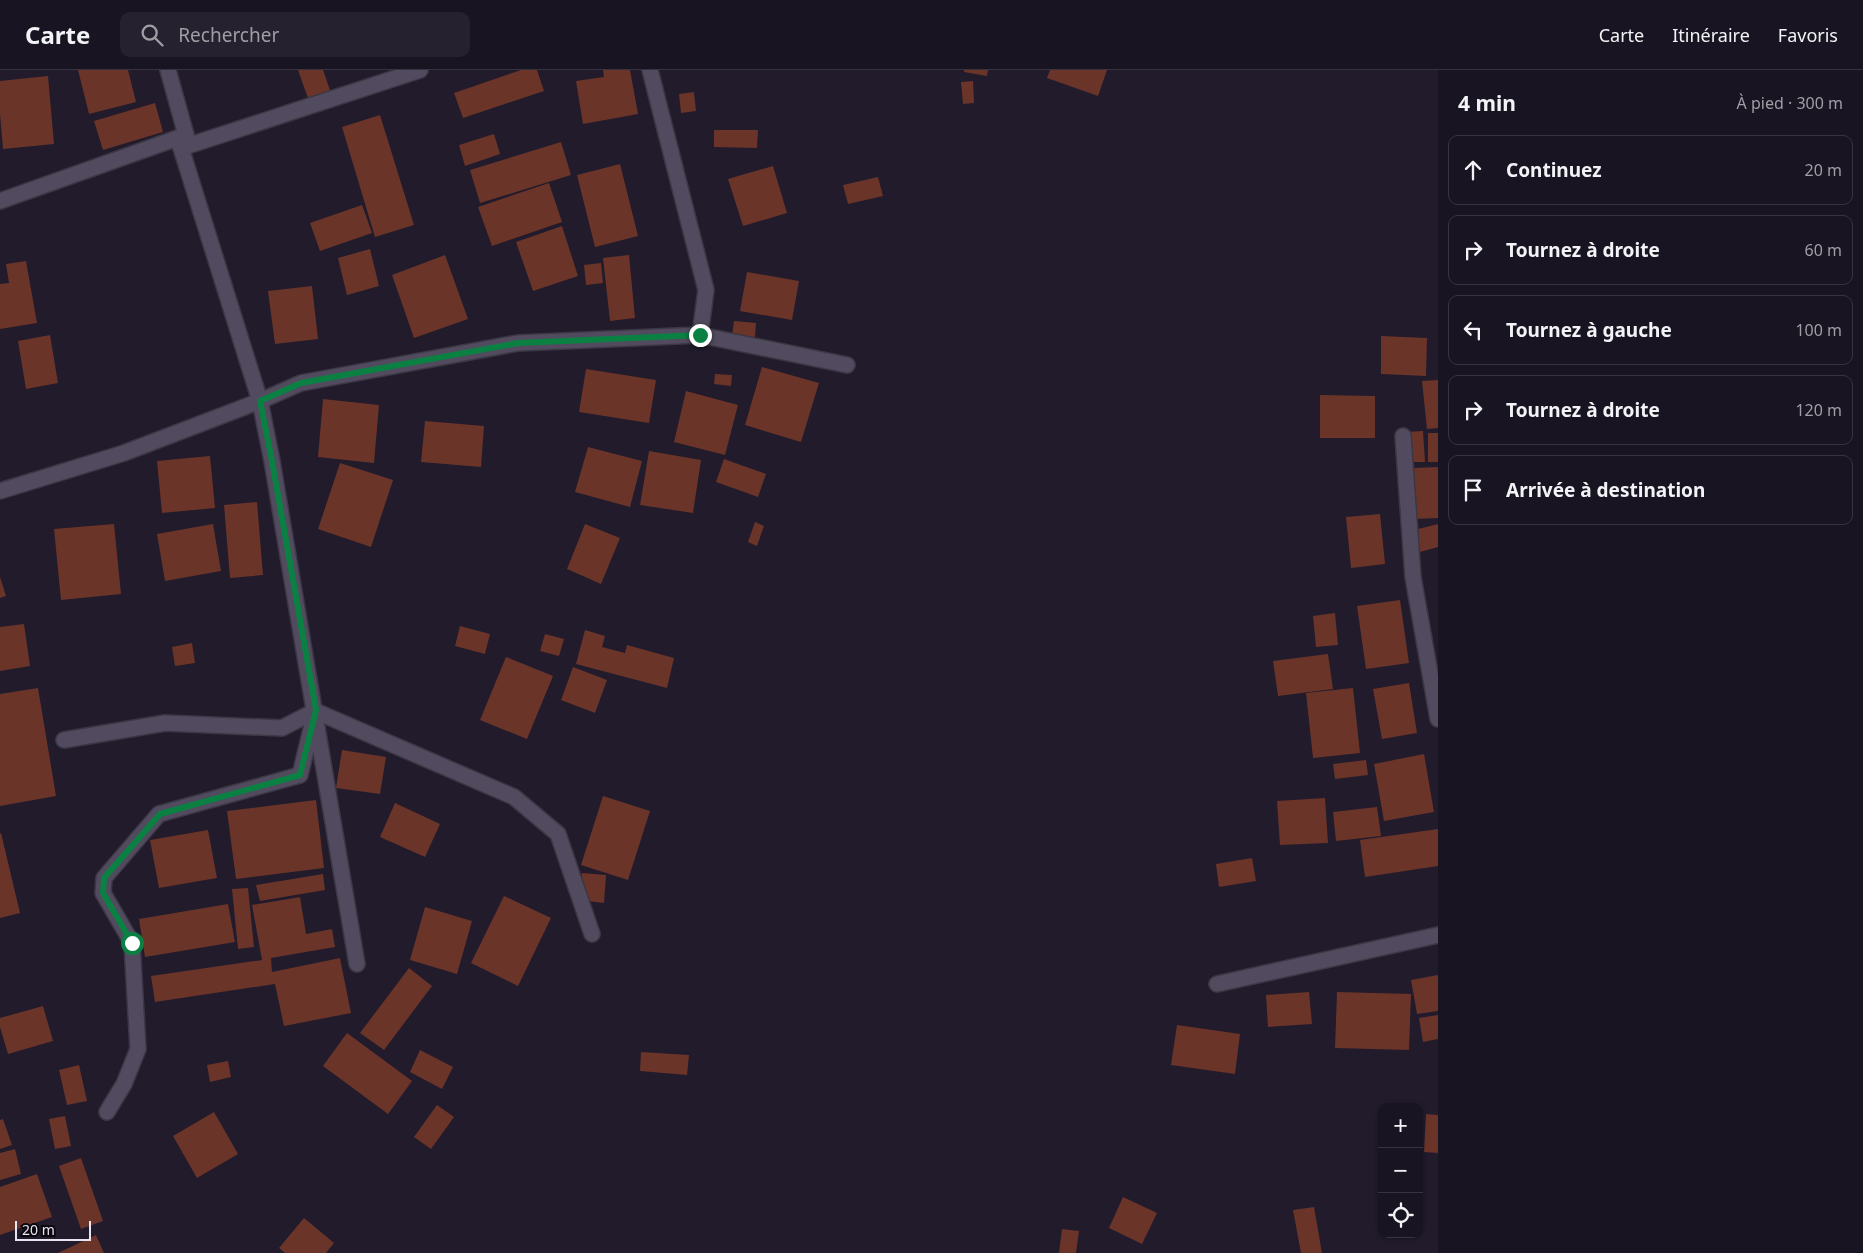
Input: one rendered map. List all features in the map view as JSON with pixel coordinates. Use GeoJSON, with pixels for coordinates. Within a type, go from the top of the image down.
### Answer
{"type":"FeatureCollection","features":[{"type":"Feature","properties":{"kind":"street"},"geometry":{"type":"LineString","coordinates":[[168,70],[184,142],[260,401],[316,710],[358,964]]}},
{"type":"Feature","properties":{"kind":"street"},"geometry":{"type":"LineString","coordinates":[[0,201],[184,142],[420,70]]}},
{"type":"Feature","properties":{"kind":"street"},"geometry":{"type":"LineString","coordinates":[[650,70],[706,290],[700,335]]}},
{"type":"Feature","properties":{"kind":"street"},"geometry":{"type":"LineString","coordinates":[[0,491],[124,453],[260,401],[301,383],[518,343],[700,335],[847,365]]}},
{"type":"Feature","properties":{"kind":"street"},"geometry":{"type":"LineString","coordinates":[[1403,436],[1413,577],[1438,719]]}},
{"type":"Feature","properties":{"kind":"street"},"geometry":{"type":"LineString","coordinates":[[64,740],[165,723],[282,728],[316,710]]}},
{"type":"Feature","properties":{"kind":"street"},"geometry":{"type":"LineString","coordinates":[[316,710],[514,796],[558,834],[592,934]]}},
{"type":"Feature","properties":{"kind":"street"},"geometry":{"type":"LineString","coordinates":[[108,1112],[124,1084],[138,1049],[132,943],[103,893],[104,878],[160,814],[300,775],[316,710]]}},
{"type":"Feature","properties":{"kind":"street"},"geometry":{"type":"LineString","coordinates":[[1216,984],[1438,935]]}},
{"type":"Feature","properties":{"kind":"building"},"geometry":{"type":"Polygon","coordinates":[[[78,70],[128,70],[136,102],[89,114],[78,70]]]}},
{"type":"Feature","properties":{"kind":"building"},"geometry":{"type":"Polygon","coordinates":[[[298,70],[323,70],[331,93],[309,101],[298,70]]]}},
{"type":"Feature","properties":{"kind":"building"},"geometry":{"type":"Polygon","coordinates":[[[521,70],[537,70],[544,91],[463,118],[454,93],[521,70]]]}},
{"type":"Feature","properties":{"kind":"building"},"geometry":{"type":"Polygon","coordinates":[[[603,70],[630,70],[638,114],[583,124],[576,81],[604,77],[603,70]]]}},
{"type":"Feature","properties":{"kind":"building"},"geometry":{"type":"Polygon","coordinates":[[[964,70],[988,70],[987,76],[964,72],[964,70]]]}},
{"type":"Feature","properties":{"kind":"building"},"geometry":{"type":"Polygon","coordinates":[[[1050,70],[1107,70],[1098,96],[1047,78],[1050,70]]]}},
{"type":"Feature","properties":{"kind":"building"},"geometry":{"type":"Polygon","coordinates":[[[48,76],[54,144],[3,149],[0,81],[48,76]]]}},
{"type":"Feature","properties":{"kind":"building"},"geometry":{"type":"Polygon","coordinates":[[[973,81],[974,103],[963,104],[961,82],[973,81]]]}},
{"type":"Feature","properties":{"kind":"building"},"geometry":{"type":"Polygon","coordinates":[[[694,92],[696,111],[681,113],[679,94],[694,92]]]}},
{"type":"Feature","properties":{"kind":"building"},"geometry":{"type":"Polygon","coordinates":[[[155,103],[163,132],[103,150],[94,121],[155,103]]]}},
{"type":"Feature","properties":{"kind":"building"},"geometry":{"type":"Polygon","coordinates":[[[380,115],[414,225],[375,237],[342,127],[380,115]]]}},
{"type":"Feature","properties":{"kind":"building"},"geometry":{"type":"Polygon","coordinates":[[[714,130],[758,130],[757,148],[714,147],[714,130]]]}},
{"type":"Feature","properties":{"kind":"building"},"geometry":{"type":"Polygon","coordinates":[[[494,134],[500,154],[465,166],[459,145],[494,134]]]}},
{"type":"Feature","properties":{"kind":"building"},"geometry":{"type":"Polygon","coordinates":[[[561,142],[571,175],[480,203],[470,170],[561,142]]]}},
{"type":"Feature","properties":{"kind":"building"},"geometry":{"type":"Polygon","coordinates":[[[620,164],[638,236],[595,247],[577,175],[620,164]]]}},
{"type":"Feature","properties":{"kind":"building"},"geometry":{"type":"Polygon","coordinates":[[[773,166],[787,213],[743,226],[728,179],[773,166]]]}},
{"type":"Feature","properties":{"kind":"building"},"geometry":{"type":"Polygon","coordinates":[[[878,177],[883,196],[848,204],[843,185],[878,177]]]}},
{"type":"Feature","properties":{"kind":"building"},"geometry":{"type":"Polygon","coordinates":[[[549,183],[562,222],[492,246],[478,207],[549,183]]]}},
{"type":"Feature","properties":{"kind":"building"},"geometry":{"type":"Polygon","coordinates":[[[362,205],[372,233],[320,251],[310,223],[362,205]]]}},
{"type":"Feature","properties":{"kind":"building"},"geometry":{"type":"Polygon","coordinates":[[[562,226],[578,276],[533,291],[516,242],[562,226]]]}},
{"type":"Feature","properties":{"kind":"building"},"geometry":{"type":"Polygon","coordinates":[[[370,249],[379,286],[347,295],[338,258],[370,249]]]}},
{"type":"Feature","properties":{"kind":"building"},"geometry":{"type":"Polygon","coordinates":[[[445,255],[468,319],[414,338],[392,275],[445,255]]]}},
{"type":"Feature","properties":{"kind":"building"},"geometry":{"type":"Polygon","coordinates":[[[629,255],[635,318],[610,321],[603,258],[629,255]]]}},
{"type":"Feature","properties":{"kind":"building"},"geometry":{"type":"Polygon","coordinates":[[[26,261],[37,323],[0,329],[0,284],[9,283],[6,264],[26,261]]]}},
{"type":"Feature","properties":{"kind":"building"},"geometry":{"type":"Polygon","coordinates":[[[601,263],[603,283],[586,285],[584,265],[601,263]]]}},
{"type":"Feature","properties":{"kind":"building"},"geometry":{"type":"Polygon","coordinates":[[[747,272],[799,281],[792,320],[740,311],[747,272]]]}},
{"type":"Feature","properties":{"kind":"building"},"geometry":{"type":"Polygon","coordinates":[[[312,286],[318,339],[275,344],[268,291],[312,286]]]}},
{"type":"Feature","properties":{"kind":"building"},"geometry":{"type":"Polygon","coordinates":[[[734,321],[756,323],[755,337],[732,335],[734,321]]]}},
{"type":"Feature","properties":{"kind":"building"},"geometry":{"type":"Polygon","coordinates":[[[50,335],[58,383],[26,389],[18,341],[50,335]]]}},
{"type":"Feature","properties":{"kind":"building"},"geometry":{"type":"Polygon","coordinates":[[[1381,336],[1427,338],[1426,376],[1381,374],[1381,336]]]}},
{"type":"Feature","properties":{"kind":"building"},"geometry":{"type":"Polygon","coordinates":[[[762,367],[819,383],[801,442],[745,425],[762,367]]]}},
{"type":"Feature","properties":{"kind":"building"},"geometry":{"type":"Polygon","coordinates":[[[586,369],[656,380],[649,423],[579,412],[586,369]]]}},
{"type":"Feature","properties":{"kind":"building"},"geometry":{"type":"Polygon","coordinates":[[[715,374],[732,375],[731,386],[714,384],[715,374]]]}},
{"type":"Feature","properties":{"kind":"building"},"geometry":{"type":"Polygon","coordinates":[[[1438,380],[1438,428],[1427,429],[1422,381],[1438,380]]]}},
{"type":"Feature","properties":{"kind":"building"},"geometry":{"type":"Polygon","coordinates":[[[686,391],[738,405],[725,455],[674,442],[686,391]]]}},
{"type":"Feature","properties":{"kind":"building"},"geometry":{"type":"Polygon","coordinates":[[[1320,395],[1375,396],[1375,438],[1320,438],[1320,395]]]}},
{"type":"Feature","properties":{"kind":"building"},"geometry":{"type":"Polygon","coordinates":[[[323,399],[379,405],[374,463],[318,457],[323,399]]]}},
{"type":"Feature","properties":{"kind":"building"},"geometry":{"type":"Polygon","coordinates":[[[425,421],[484,426],[481,467],[421,462],[425,421]]]}},
{"type":"Feature","properties":{"kind":"building"},"geometry":{"type":"Polygon","coordinates":[[[1423,431],[1425,462],[1407,462],[1405,432],[1423,431]]]}},
{"type":"Feature","properties":{"kind":"building"},"geometry":{"type":"Polygon","coordinates":[[[1428,433],[1438,433],[1438,462],[1428,462],[1428,433]]]}},
{"type":"Feature","properties":{"kind":"building"},"geometry":{"type":"Polygon","coordinates":[[[588,447],[642,461],[630,507],[575,492],[588,447]]]}},
{"type":"Feature","properties":{"kind":"building"},"geometry":{"type":"Polygon","coordinates":[[[649,451],[701,460],[693,513],[640,505],[649,451]]]}},
{"type":"Feature","properties":{"kind":"building"},"geometry":{"type":"Polygon","coordinates":[[[210,456],[215,508],[162,513],[157,461],[210,456]]]}},
{"type":"Feature","properties":{"kind":"building"},"geometry":{"type":"Polygon","coordinates":[[[724,459],[766,474],[758,497],[716,482],[724,459]]]}},
{"type":"Feature","properties":{"kind":"building"},"geometry":{"type":"Polygon","coordinates":[[[340,463],[393,480],[371,547],[318,529],[340,463]]]}},
{"type":"Feature","properties":{"kind":"building"},"geometry":{"type":"Polygon","coordinates":[[[1438,467],[1438,518],[1415,519],[1413,468],[1438,467]]]}},
{"type":"Feature","properties":{"kind":"building"},"geometry":{"type":"Polygon","coordinates":[[[257,502],[263,575],[230,578],[224,505],[257,502]]]}},
{"type":"Feature","properties":{"kind":"building"},"geometry":{"type":"Polygon","coordinates":[[[1380,514],[1385,564],[1351,568],[1346,517],[1380,514]]]}},
{"type":"Feature","properties":{"kind":"building"},"geometry":{"type":"Polygon","coordinates":[[[755,522],[764,526],[757,546],[748,542],[755,522]]]}},
{"type":"Feature","properties":{"kind":"building"},"geometry":{"type":"Polygon","coordinates":[[[114,524],[121,594],[61,600],[54,529],[114,524]]]}},
{"type":"Feature","properties":{"kind":"building"},"geometry":{"type":"Polygon","coordinates":[[[213,524],[221,571],[165,581],[157,534],[213,524]]]}},
{"type":"Feature","properties":{"kind":"building"},"geometry":{"type":"Polygon","coordinates":[[[585,524],[620,538],[601,584],[567,569],[585,524]]]}},
{"type":"Feature","properties":{"kind":"building"},"geometry":{"type":"Polygon","coordinates":[[[1438,524],[1438,547],[1420,552],[1414,530],[1438,524]]]}},
{"type":"Feature","properties":{"kind":"building"},"geometry":{"type":"Polygon","coordinates":[[[0,577],[6,596],[0,598],[0,577]]]}},
{"type":"Feature","properties":{"kind":"building"},"geometry":{"type":"Polygon","coordinates":[[[1400,600],[1409,663],[1366,669],[1357,606],[1400,600]]]}},
{"type":"Feature","properties":{"kind":"building"},"geometry":{"type":"Polygon","coordinates":[[[1335,613],[1338,645],[1316,647],[1313,616],[1335,613]]]}},
{"type":"Feature","properties":{"kind":"building"},"geometry":{"type":"Polygon","coordinates":[[[24,624],[30,666],[0,671],[0,627],[24,624]]]}},
{"type":"Feature","properties":{"kind":"building"},"geometry":{"type":"Polygon","coordinates":[[[460,626],[490,634],[485,654],[455,646],[460,626]]]}},
{"type":"Feature","properties":{"kind":"building"},"geometry":{"type":"Polygon","coordinates":[[[585,630],[605,636],[602,647],[625,653],[627,645],[674,658],[667,688],[576,664],[585,630]]]}},
{"type":"Feature","properties":{"kind":"building"},"geometry":{"type":"Polygon","coordinates":[[[545,634],[564,639],[559,656],[540,651],[545,634]]]}},
{"type":"Feature","properties":{"kind":"building"},"geometry":{"type":"Polygon","coordinates":[[[192,643],[195,663],[175,666],[172,647],[192,643]]]}},
{"type":"Feature","properties":{"kind":"building"},"geometry":{"type":"Polygon","coordinates":[[[1328,654],[1333,689],[1278,696],[1273,661],[1328,654]]]}},
{"type":"Feature","properties":{"kind":"building"},"geometry":{"type":"Polygon","coordinates":[[[506,657],[553,676],[527,739],[480,720],[506,657]]]}},
{"type":"Feature","properties":{"kind":"building"},"geometry":{"type":"Polygon","coordinates":[[[573,667],[607,680],[595,713],[561,700],[573,667]]]}},
{"type":"Feature","properties":{"kind":"building"},"geometry":{"type":"Polygon","coordinates":[[[1409,683],[1417,733],[1382,739],[1373,689],[1409,683]]]}},
{"type":"Feature","properties":{"kind":"building"},"geometry":{"type":"Polygon","coordinates":[[[38,688],[56,796],[0,806],[0,694],[38,688]]]}},
{"type":"Feature","properties":{"kind":"building"},"geometry":{"type":"Polygon","coordinates":[[[1353,688],[1360,753],[1313,758],[1306,693],[1353,688]]]}},
{"type":"Feature","properties":{"kind":"building"},"geometry":{"type":"Polygon","coordinates":[[[342,750],[386,757],[380,794],[336,788],[342,750]]]}},
{"type":"Feature","properties":{"kind":"building"},"geometry":{"type":"Polygon","coordinates":[[[1424,754],[1434,812],[1384,821],[1374,764],[1424,754]]]}},
{"type":"Feature","properties":{"kind":"building"},"geometry":{"type":"Polygon","coordinates":[[[1366,760],[1368,775],[1335,779],[1333,764],[1366,760]]]}},
{"type":"Feature","properties":{"kind":"building"},"geometry":{"type":"Polygon","coordinates":[[[603,796],[650,811],[628,880],[581,865],[603,796]]]}},
{"type":"Feature","properties":{"kind":"building"},"geometry":{"type":"Polygon","coordinates":[[[1325,798],[1328,843],[1280,845],[1277,801],[1325,798]]]}},
{"type":"Feature","properties":{"kind":"building"},"geometry":{"type":"Polygon","coordinates":[[[316,800],[324,868],[236,879],[227,811],[316,800]]]}},
{"type":"Feature","properties":{"kind":"building"},"geometry":{"type":"Polygon","coordinates":[[[395,803],[440,824],[425,857],[380,837],[395,803]]]}},
{"type":"Feature","properties":{"kind":"building"},"geometry":{"type":"Polygon","coordinates":[[[1377,807],[1381,836],[1336,841],[1333,812],[1377,807]]]}},
{"type":"Feature","properties":{"kind":"building"},"geometry":{"type":"Polygon","coordinates":[[[1438,829],[1438,866],[1365,877],[1360,840],[1438,829]]]}},
{"type":"Feature","properties":{"kind":"building"},"geometry":{"type":"Polygon","coordinates":[[[208,830],[217,878],[159,888],[150,840],[208,830]]]}},
{"type":"Feature","properties":{"kind":"building"},"geometry":{"type":"Polygon","coordinates":[[[0,834],[20,913],[0,918],[0,834]]]}},
{"type":"Feature","properties":{"kind":"building"},"geometry":{"type":"Polygon","coordinates":[[[1252,858],[1256,881],[1219,887],[1216,864],[1252,858]]]}},
{"type":"Feature","properties":{"kind":"building"},"geometry":{"type":"Polygon","coordinates":[[[582,873],[606,875],[604,903],[580,900],[582,873]]]}},
{"type":"Feature","properties":{"kind":"building"},"geometry":{"type":"Polygon","coordinates":[[[323,874],[325,890],[260,901],[256,885],[323,874]]]}},
{"type":"Feature","properties":{"kind":"building"},"geometry":{"type":"Polygon","coordinates":[[[248,888],[254,947],[238,949],[232,889],[248,888]]]}},
{"type":"Feature","properties":{"kind":"building"},"geometry":{"type":"Polygon","coordinates":[[[504,896],[551,918],[518,986],[471,963],[504,896]]]}},
{"type":"Feature","properties":{"kind":"building"},"geometry":{"type":"Polygon","coordinates":[[[300,897],[306,934],[332,929],[335,947],[271,958],[272,972],[340,958],[351,1013],[284,1026],[275,984],[155,1002],[151,976],[262,960],[252,905],[300,897]]]}},
{"type":"Feature","properties":{"kind":"building"},"geometry":{"type":"Polygon","coordinates":[[[228,904],[235,942],[145,957],[139,919],[228,904]]]}},
{"type":"Feature","properties":{"kind":"building"},"geometry":{"type":"Polygon","coordinates":[[[425,907],[472,921],[457,974],[410,960],[425,907]]]}},
{"type":"Feature","properties":{"kind":"building"},"geometry":{"type":"Polygon","coordinates":[[[409,968],[432,986],[384,1050],[360,1033],[409,968]]]}},
{"type":"Feature","properties":{"kind":"building"},"geometry":{"type":"Polygon","coordinates":[[[1438,975],[1438,1011],[1417,1014],[1411,980],[1438,975]]]}},
{"type":"Feature","properties":{"kind":"building"},"geometry":{"type":"Polygon","coordinates":[[[1309,992],[1312,1024],[1268,1027],[1266,995],[1309,992]]]}},
{"type":"Feature","properties":{"kind":"building"},"geometry":{"type":"Polygon","coordinates":[[[1337,992],[1411,994],[1409,1050],[1335,1048],[1337,992]]]}},
{"type":"Feature","properties":{"kind":"building"},"geometry":{"type":"Polygon","coordinates":[[[43,1006],[53,1041],[8,1054],[0,1027],[0,1018],[43,1006]]]}},
{"type":"Feature","properties":{"kind":"building"},"geometry":{"type":"Polygon","coordinates":[[[1438,1015],[1438,1039],[1423,1042],[1419,1018],[1438,1015]]]}},
{"type":"Feature","properties":{"kind":"building"},"geometry":{"type":"Polygon","coordinates":[[[1177,1025],[1240,1034],[1235,1074],[1171,1065],[1177,1025]]]}},
{"type":"Feature","properties":{"kind":"building"},"geometry":{"type":"Polygon","coordinates":[[[347,1033],[412,1081],[388,1114],[323,1066],[347,1033]]]}},
{"type":"Feature","properties":{"kind":"building"},"geometry":{"type":"Polygon","coordinates":[[[420,1050],[453,1067],[442,1089],[410,1072],[420,1050]]]}},
{"type":"Feature","properties":{"kind":"building"},"geometry":{"type":"Polygon","coordinates":[[[641,1052],[689,1055],[687,1075],[640,1071],[641,1052]]]}},
{"type":"Feature","properties":{"kind":"building"},"geometry":{"type":"Polygon","coordinates":[[[228,1061],[231,1077],[210,1082],[207,1065],[228,1061]]]}},
{"type":"Feature","properties":{"kind":"building"},"geometry":{"type":"Polygon","coordinates":[[[79,1065],[87,1101],[67,1105],[59,1070],[79,1065]]]}},
{"type":"Feature","properties":{"kind":"building"},"geometry":{"type":"Polygon","coordinates":[[[437,1105],[454,1117],[431,1149],[414,1137],[437,1105]]]}},
{"type":"Feature","properties":{"kind":"building"},"geometry":{"type":"Polygon","coordinates":[[[214,1112],[238,1154],[197,1178],[173,1136],[214,1112]]]}},
{"type":"Feature","properties":{"kind":"building"},"geometry":{"type":"Polygon","coordinates":[[[1426,1114],[1438,1115],[1438,1153],[1424,1152],[1426,1114]]]}},
{"type":"Feature","properties":{"kind":"building"},"geometry":{"type":"Polygon","coordinates":[[[65,1116],[71,1146],[55,1149],[49,1119],[65,1116]]]}},
{"type":"Feature","properties":{"kind":"building"},"geometry":{"type":"Polygon","coordinates":[[[3,1119],[12,1145],[0,1149],[0,1120],[3,1119]]]}},
{"type":"Feature","properties":{"kind":"building"},"geometry":{"type":"Polygon","coordinates":[[[15,1149],[21,1174],[0,1180],[0,1153],[15,1149]]]}},
{"type":"Feature","properties":{"kind":"building"},"geometry":{"type":"Polygon","coordinates":[[[81,1158],[103,1221],[81,1229],[59,1166],[81,1158]]]}},
{"type":"Feature","properties":{"kind":"building"},"geometry":{"type":"Polygon","coordinates":[[[37,1174],[52,1217],[0,1235],[0,1187],[37,1174]]]}},
{"type":"Feature","properties":{"kind":"building"},"geometry":{"type":"Polygon","coordinates":[[[1123,1197],[1157,1213],[1142,1244],[1109,1228],[1123,1197]]]}},
{"type":"Feature","properties":{"kind":"building"},"geometry":{"type":"Polygon","coordinates":[[[1314,1207],[1322,1253],[1301,1253],[1293,1210],[1314,1207]]]}},
{"type":"Feature","properties":{"kind":"building"},"geometry":{"type":"Polygon","coordinates":[[[304,1218],[334,1243],[326,1253],[285,1253],[279,1248],[304,1218]]]}},
{"type":"Feature","properties":{"kind":"building"},"geometry":{"type":"Polygon","coordinates":[[[1062,1229],[1079,1231],[1076,1253],[1059,1253],[1062,1229]]]}},
{"type":"Feature","properties":{"kind":"building"},"geometry":{"type":"Polygon","coordinates":[[[96,1235],[104,1253],[58,1253],[96,1235]]]}},
{"type":"Feature","properties":{"kind":"route"},"geometry":{"type":"LineString","coordinates":[[132,943],[103,893],[104,878],[160,814],[300,775],[316,710],[260,401],[301,383],[518,343],[700,335]]}}]}
